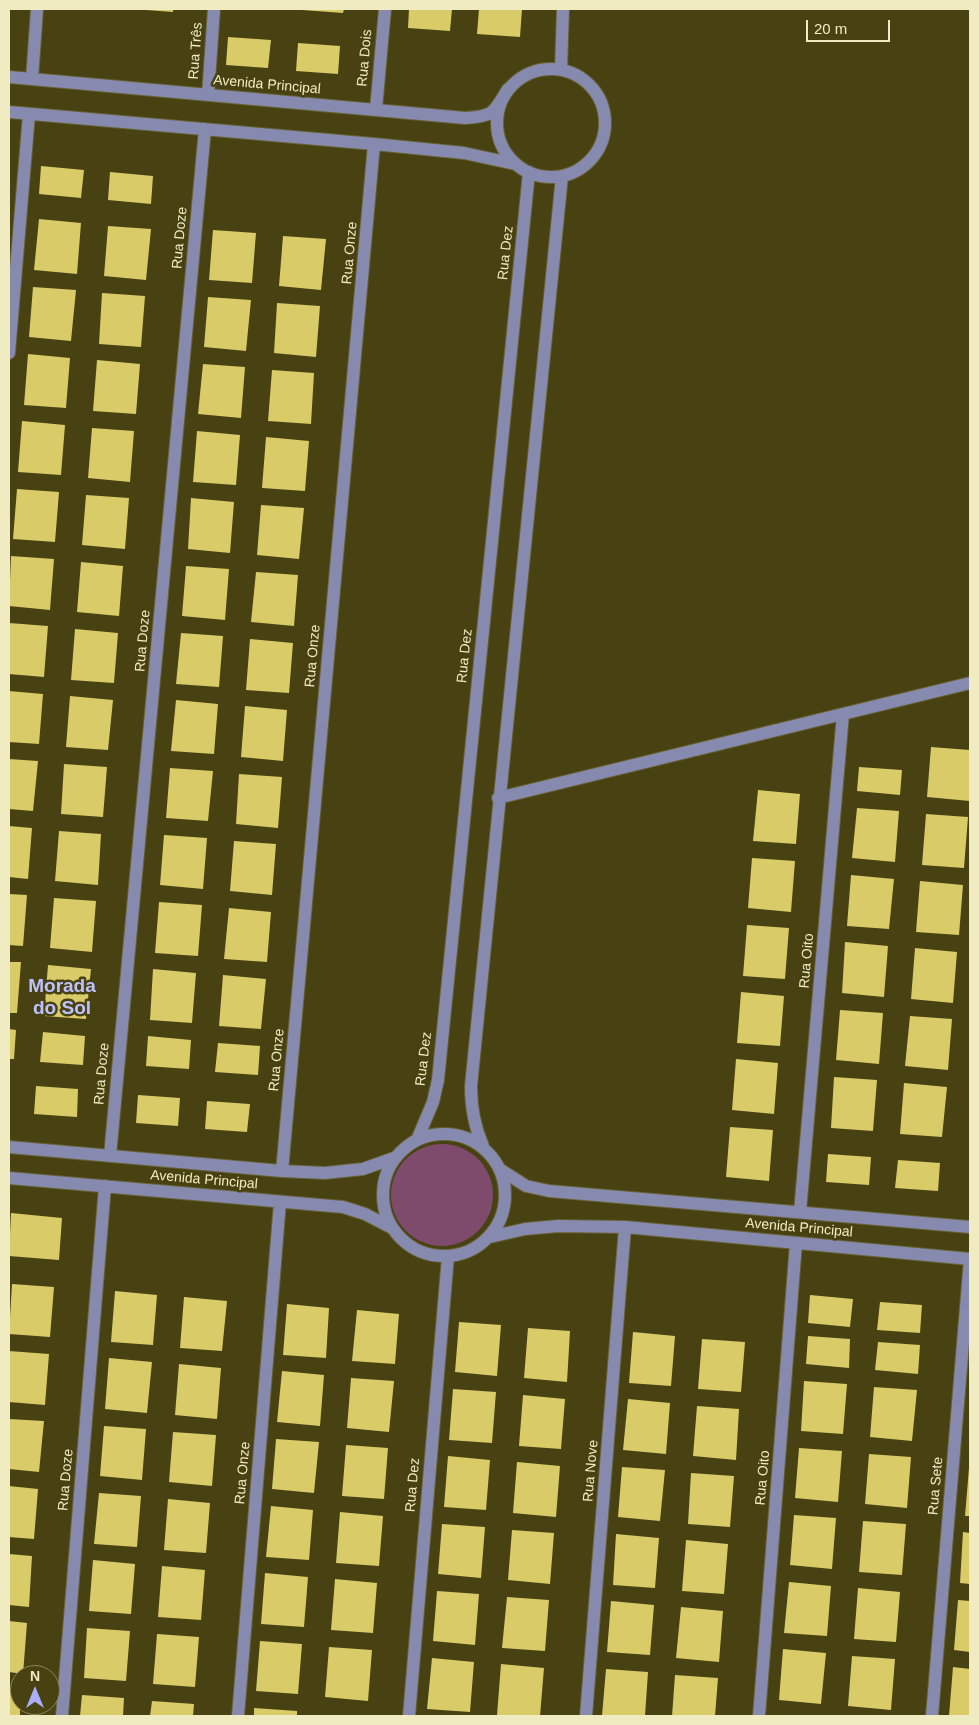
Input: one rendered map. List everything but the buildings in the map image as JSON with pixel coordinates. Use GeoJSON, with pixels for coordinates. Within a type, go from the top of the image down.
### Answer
{"type":"FeatureCollection","features":[{"type":"Feature","properties":{"kind":"street"},"geometry":{"type":"LineString","coordinates":[[32,79],[37,9]]}},
{"type":"Feature","properties":{"kind":"street","name":"Rua Três"},"geometry":{"type":"LineString","coordinates":[[208,94],[214,9]]}},
{"type":"Feature","properties":{"kind":"street","name":"Rua Dois"},"geometry":{"type":"LineString","coordinates":[[376,109],[384,9]]}},
{"type":"Feature","properties":{"kind":"street"},"geometry":{"type":"LineString","coordinates":[[483,1146],[476,1130],[470,1086],[562,176],[579,169],[593,157],[603,141],[606,122],[602,104],[593,88],[578,76],[561,69],[563,9]]}},
{"type":"Feature","properties":{"kind":"street","name":"Avenida Principal"},"geometry":{"type":"LineString","coordinates":[[9,77],[465,118],[489,115],[496,108],[508,89],[519,79],[532,72],[546,69],[561,69]]}},
{"type":"Feature","properties":{"kind":"street","name":"Avenida Principal"},"geometry":{"type":"LineString","coordinates":[[508,89],[500,103],[496,119],[498,136],[504,150],[515,164]]}},
{"type":"Feature","properties":{"kind":"street","name":"Avenida Principal"},"geometry":{"type":"LineString","coordinates":[[9,112],[464,153],[515,164],[529,172],[545,177],[562,176]]}},
{"type":"Feature","properties":{"kind":"street"},"geometry":{"type":"LineString","coordinates":[[9,353],[29,114]]}},
{"type":"Feature","properties":{"kind":"street","name":"Rua Doze"},"geometry":{"type":"LineString","coordinates":[[110,1156],[205,129]]}},
{"type":"Feature","properties":{"kind":"street","name":"Rua Onze"},"geometry":{"type":"LineString","coordinates":[[282,1171],[374,144]]}},
{"type":"Feature","properties":{"kind":"street","name":"Rua Dez"},"geometry":{"type":"LineString","coordinates":[[417,1140],[433,1102],[438,1080],[529,172]]}},
{"type":"Feature","properties":{"kind":"street"},"geometry":{"type":"LineString","coordinates":[[498,798],[970,683]]}},
{"type":"Feature","properties":{"kind":"street","name":"Rua Oito"},"geometry":{"type":"LineString","coordinates":[[800,1212],[843,714]]}},
{"type":"Feature","properties":{"kind":"street","name":"Avenida Principal"},"geometry":{"type":"LineString","coordinates":[[434,1134],[451,1134],[468,1138],[483,1146],[494,1157],[501,1170],[506,1187],[506,1204],[500,1222],[490,1237],[477,1247],[460,1254],[448,1256],[423,1252],[405,1243],[392,1228],[384,1211],[382,1193],[386,1175],[394,1158],[404,1148],[417,1140],[434,1134]]}},
{"type":"Feature","properties":{"kind":"street","name":"Avenida Principal"},"geometry":{"type":"LineString","coordinates":[[9,1147],[282,1171],[325,1173],[363,1169],[394,1158]]}},
{"type":"Feature","properties":{"kind":"street","name":"Avenida Principal"},"geometry":{"type":"LineString","coordinates":[[501,1170],[526,1186],[549,1191],[970,1227]]}},
{"type":"Feature","properties":{"kind":"street","name":"Avenida Principal"},"geometry":{"type":"LineString","coordinates":[[9,1178],[343,1207],[364,1214],[392,1228]]}},
{"type":"Feature","properties":{"kind":"street","name":"Rua Doze"},"geometry":{"type":"LineString","coordinates":[[62,1716],[105,1186]]}},
{"type":"Feature","properties":{"kind":"street","name":"Rua Onze"},"geometry":{"type":"LineString","coordinates":[[238,1716],[280,1202]]}},
{"type":"Feature","properties":{"kind":"street","name":"Avenida Principal"},"geometry":{"type":"LineString","coordinates":[[490,1237],[525,1229],[558,1226],[625,1227],[970,1259]]}},
{"type":"Feature","properties":{"kind":"street","name":"Rua Nove"},"geometry":{"type":"LineString","coordinates":[[586,1716],[625,1227]]}},
{"type":"Feature","properties":{"kind":"street","name":"Rua Oito"},"geometry":{"type":"LineString","coordinates":[[759,1716],[796,1243]]}},
{"type":"Feature","properties":{"kind":"street","name":"Rua Dez"},"geometry":{"type":"LineString","coordinates":[[409,1716],[448,1256]]}},
{"type":"Feature","properties":{"kind":"street","name":"Rua Sete"},"geometry":{"type":"LineString","coordinates":[[932,1716],[970,1259]]}},
{"type":"Feature","properties":{"kind":"shaded area"},"geometry":{"type":"Polygon","coordinates":[[[442,1144],[461,1148],[478,1159],[489,1176],[493,1195],[489,1214],[478,1231],[461,1242],[442,1246],[423,1242],[406,1231],[395,1214],[391,1195],[395,1176],[406,1159],[423,1148],[442,1144]]]}},
{"type":"Feature","properties":{"kind":"district","name":"Morada do Sol"},"geometry":{"type":"Point","coordinates":[62,998]}}]}
